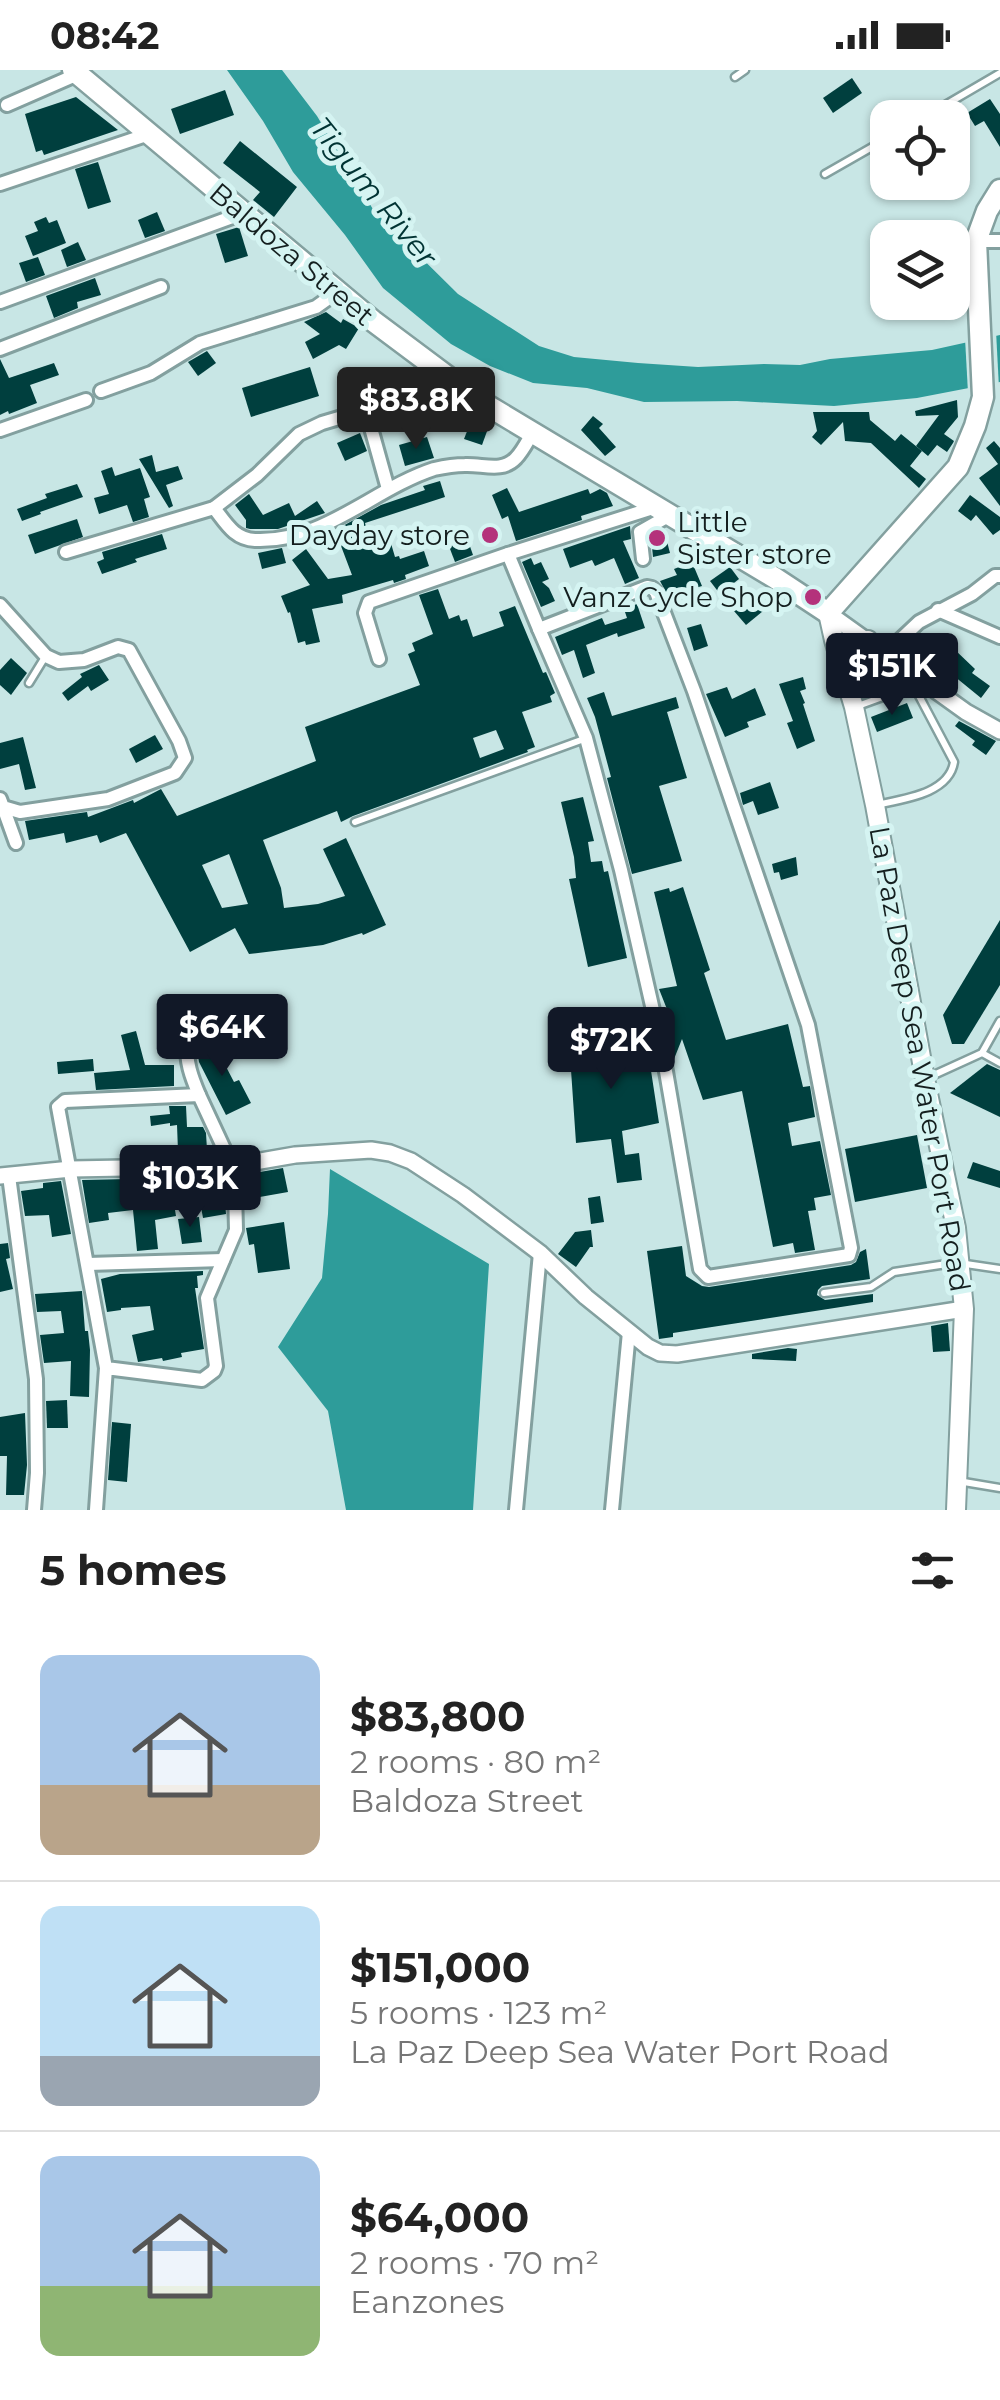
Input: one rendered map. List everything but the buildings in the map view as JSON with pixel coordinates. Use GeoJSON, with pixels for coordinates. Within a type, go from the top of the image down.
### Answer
{"type":"FeatureCollection","features":[{"type":"Feature","properties":{"kind":"main road","name":"Baldoza Street"},"geometry":{"type":"LineString","coordinates":[[75,72],[337,292],[444,376],[828,613]]}},
{"type":"Feature","properties":{"kind":"main road"},"geometry":{"type":"LineString","coordinates":[[828,613],[958,467],[983,397],[975,247],[987,210],[1000,190]]}},
{"type":"Feature","properties":{"kind":"main road","name":"La Paz Deep Sea Water Port Road"},"geometry":{"type":"LineString","coordinates":[[828,613],[875,805],[956,1228],[964,1308],[956,1510]]}},
{"type":"Feature","properties":{"kind":"main road"},"geometry":{"type":"LineString","coordinates":[[839,656],[868,640]]}},
{"type":"Feature","properties":{"kind":"street"},"geometry":{"type":"LineString","coordinates":[[7,105],[75,72]]}},
{"type":"Feature","properties":{"kind":"street"},"geometry":{"type":"LineString","coordinates":[[0,184],[149,134]]}},
{"type":"Feature","properties":{"kind":"street"},"geometry":{"type":"LineString","coordinates":[[0,302],[243,213]]}},
{"type":"Feature","properties":{"kind":"street"},"geometry":{"type":"LineString","coordinates":[[975,247],[1000,241]]}},
{"type":"Feature","properties":{"kind":"street"},"geometry":{"type":"LineString","coordinates":[[0,348],[161,287]]}},
{"type":"Feature","properties":{"kind":"street"},"geometry":{"type":"LineString","coordinates":[[101,391],[152,373],[200,343],[316,307],[337,292]]}},
{"type":"Feature","properties":{"kind":"street"},"geometry":{"type":"LineString","coordinates":[[66,552],[214,508],[268,465],[299,434],[444,376]]}},
{"type":"Feature","properties":{"kind":"street"},"geometry":{"type":"LineString","coordinates":[[0,430],[86,400]]}},
{"type":"Feature","properties":{"kind":"street"},"geometry":{"type":"LineString","coordinates":[[366,410],[388,489]]}},
{"type":"Feature","properties":{"kind":"street"},"geometry":{"type":"LineString","coordinates":[[214,508],[240,538],[284,538],[319,528],[388,489],[441,468],[468,464],[504,466],[515,460],[533,432]]}},
{"type":"Feature","properties":{"kind":"street"},"geometry":{"type":"LineString","coordinates":[[379,659],[365,613],[369,602],[508,554],[664,511]]}},
{"type":"Feature","properties":{"kind":"street"},"geometry":{"type":"LineString","coordinates":[[643,558],[640,532],[664,511]]}},
{"type":"Feature","properties":{"kind":"street"},"geometry":{"type":"LineString","coordinates":[[508,554],[539,630],[586,738],[663,1054],[700,1269],[708,1277],[849,1255],[851,1248],[808,1025],[656,592],[647,587],[539,630]]}},
{"type":"Feature","properties":{"kind":"street"},"geometry":{"type":"LineString","coordinates":[[886,653],[918,622],[1000,576]]}},
{"type":"Feature","properties":{"kind":"street"},"geometry":{"type":"LineString","coordinates":[[0,605],[46,656],[59,662],[84,660],[118,647],[129,650],[185,758],[176,774],[108,798],[20,812],[2,803]]}},
{"type":"Feature","properties":{"kind":"street"},"geometry":{"type":"LineString","coordinates":[[938,610],[1000,637]]}},
{"type":"Feature","properties":{"kind":"street"},"geometry":{"type":"LineString","coordinates":[[828,613],[966,712],[1000,731]]}},
{"type":"Feature","properties":{"kind":"street"},"geometry":{"type":"LineString","coordinates":[[2,803],[16,843]]}},
{"type":"Feature","properties":{"kind":"street"},"geometry":{"type":"LineString","coordinates":[[106,1368],[202,1380],[216,1366],[208,1296],[236,1230],[235,1190],[232,1166],[190,1075],[187,1042]]}},
{"type":"Feature","properties":{"kind":"street"},"geometry":{"type":"LineString","coordinates":[[96,1510],[106,1368],[58,1107],[61,1103],[199,1095]]}},
{"type":"Feature","properties":{"kind":"street"},"geometry":{"type":"LineString","coordinates":[[34,1510],[36,1378],[5,1176],[70,1169],[232,1166],[295,1155],[371,1150],[390,1153],[411,1161],[464,1194],[540,1253],[628,1332],[660,1354],[964,1308]]}},
{"type":"Feature","properties":{"kind":"street"},"geometry":{"type":"LineString","coordinates":[[516,1510],[540,1253]]}},
{"type":"Feature","properties":{"kind":"street"},"geometry":{"type":"LineString","coordinates":[[88,1264],[223,1260]]}},
{"type":"Feature","properties":{"kind":"street"},"geometry":{"type":"LineString","coordinates":[[612,1510],[628,1332]]}},
{"type":"Feature","properties":{"kind":"lane"},"geometry":{"type":"LineString","coordinates":[[735,77],[745,70]]}},
{"type":"Feature","properties":{"kind":"lane"},"geometry":{"type":"LineString","coordinates":[[953,100],[1000,73]]}},
{"type":"Feature","properties":{"kind":"lane"},"geometry":{"type":"LineString","coordinates":[[825,174],[870,148]]}},
{"type":"Feature","properties":{"kind":"lane"},"geometry":{"type":"LineString","coordinates":[[868,640],[889,696]]}},
{"type":"Feature","properties":{"kind":"lane"},"geometry":{"type":"LineString","coordinates":[[29,683],[46,656]]}},
{"type":"Feature","properties":{"kind":"lane"},"geometry":{"type":"LineString","coordinates":[[854,707],[910,687],[954,762],[948,778],[932,790],[875,805]]}},
{"type":"Feature","properties":{"kind":"lane"},"geometry":{"type":"LineString","coordinates":[[355,822],[586,738]]}},
{"type":"Feature","properties":{"kind":"lane"},"geometry":{"type":"LineString","coordinates":[[925,1079],[982,1053],[1000,1022]]}},
{"type":"Feature","properties":{"kind":"lane"},"geometry":{"type":"LineString","coordinates":[[982,1053],[1000,1063]]}},
{"type":"Feature","properties":{"kind":"lane"},"geometry":{"type":"LineString","coordinates":[[824,1293],[871,1287],[894,1272],[959,1263],[1000,1270]]}},
{"type":"Feature","properties":{"kind":"lane"},"geometry":{"type":"LineString","coordinates":[[957,1481],[1000,1488]]}},
{"type":"Feature","properties":{"kind":"water"},"geometry":{"type":"Polygon","coordinates":[[[227,70],[282,70],[317,116],[374,211],[458,294],[539,346],[574,357],[638,363],[698,367],[800,365],[932,350],[1000,335],[1000,382],[917,398],[834,406],[644,402],[587,388],[533,383],[490,366],[451,344],[383,288],[293,172],[227,70]]]}},
{"type":"Feature","properties":{"kind":"water"},"geometry":{"type":"Polygon","coordinates":[[[330,1169],[489,1264],[473,1510],[346,1510],[328,1411],[278,1347],[322,1278],[330,1169]]]}},
{"type":"Feature","properties":{"kind":"pier"},"geometry":{"type":"Polygon","coordinates":[[[996,331],[999,388],[968,393],[965,338],[996,331]]]}},
{"type":"Feature","properties":{"kind":"place","name":"Dayday store"},"geometry":{"type":"Point","coordinates":[490,535]}},
{"type":"Feature","properties":{"kind":"place","name":"Little Sister store"},"geometry":{"type":"Point","coordinates":[657,538]}},
{"type":"Feature","properties":{"kind":"place","name":"Vanz Cycle Shop"},"geometry":{"type":"Point","coordinates":[813,597]}},
{"type":"Feature","properties":{"kind":"water label","name":"Tigum River"},"geometry":{"type":"Point","coordinates":[374,192]}}]}
